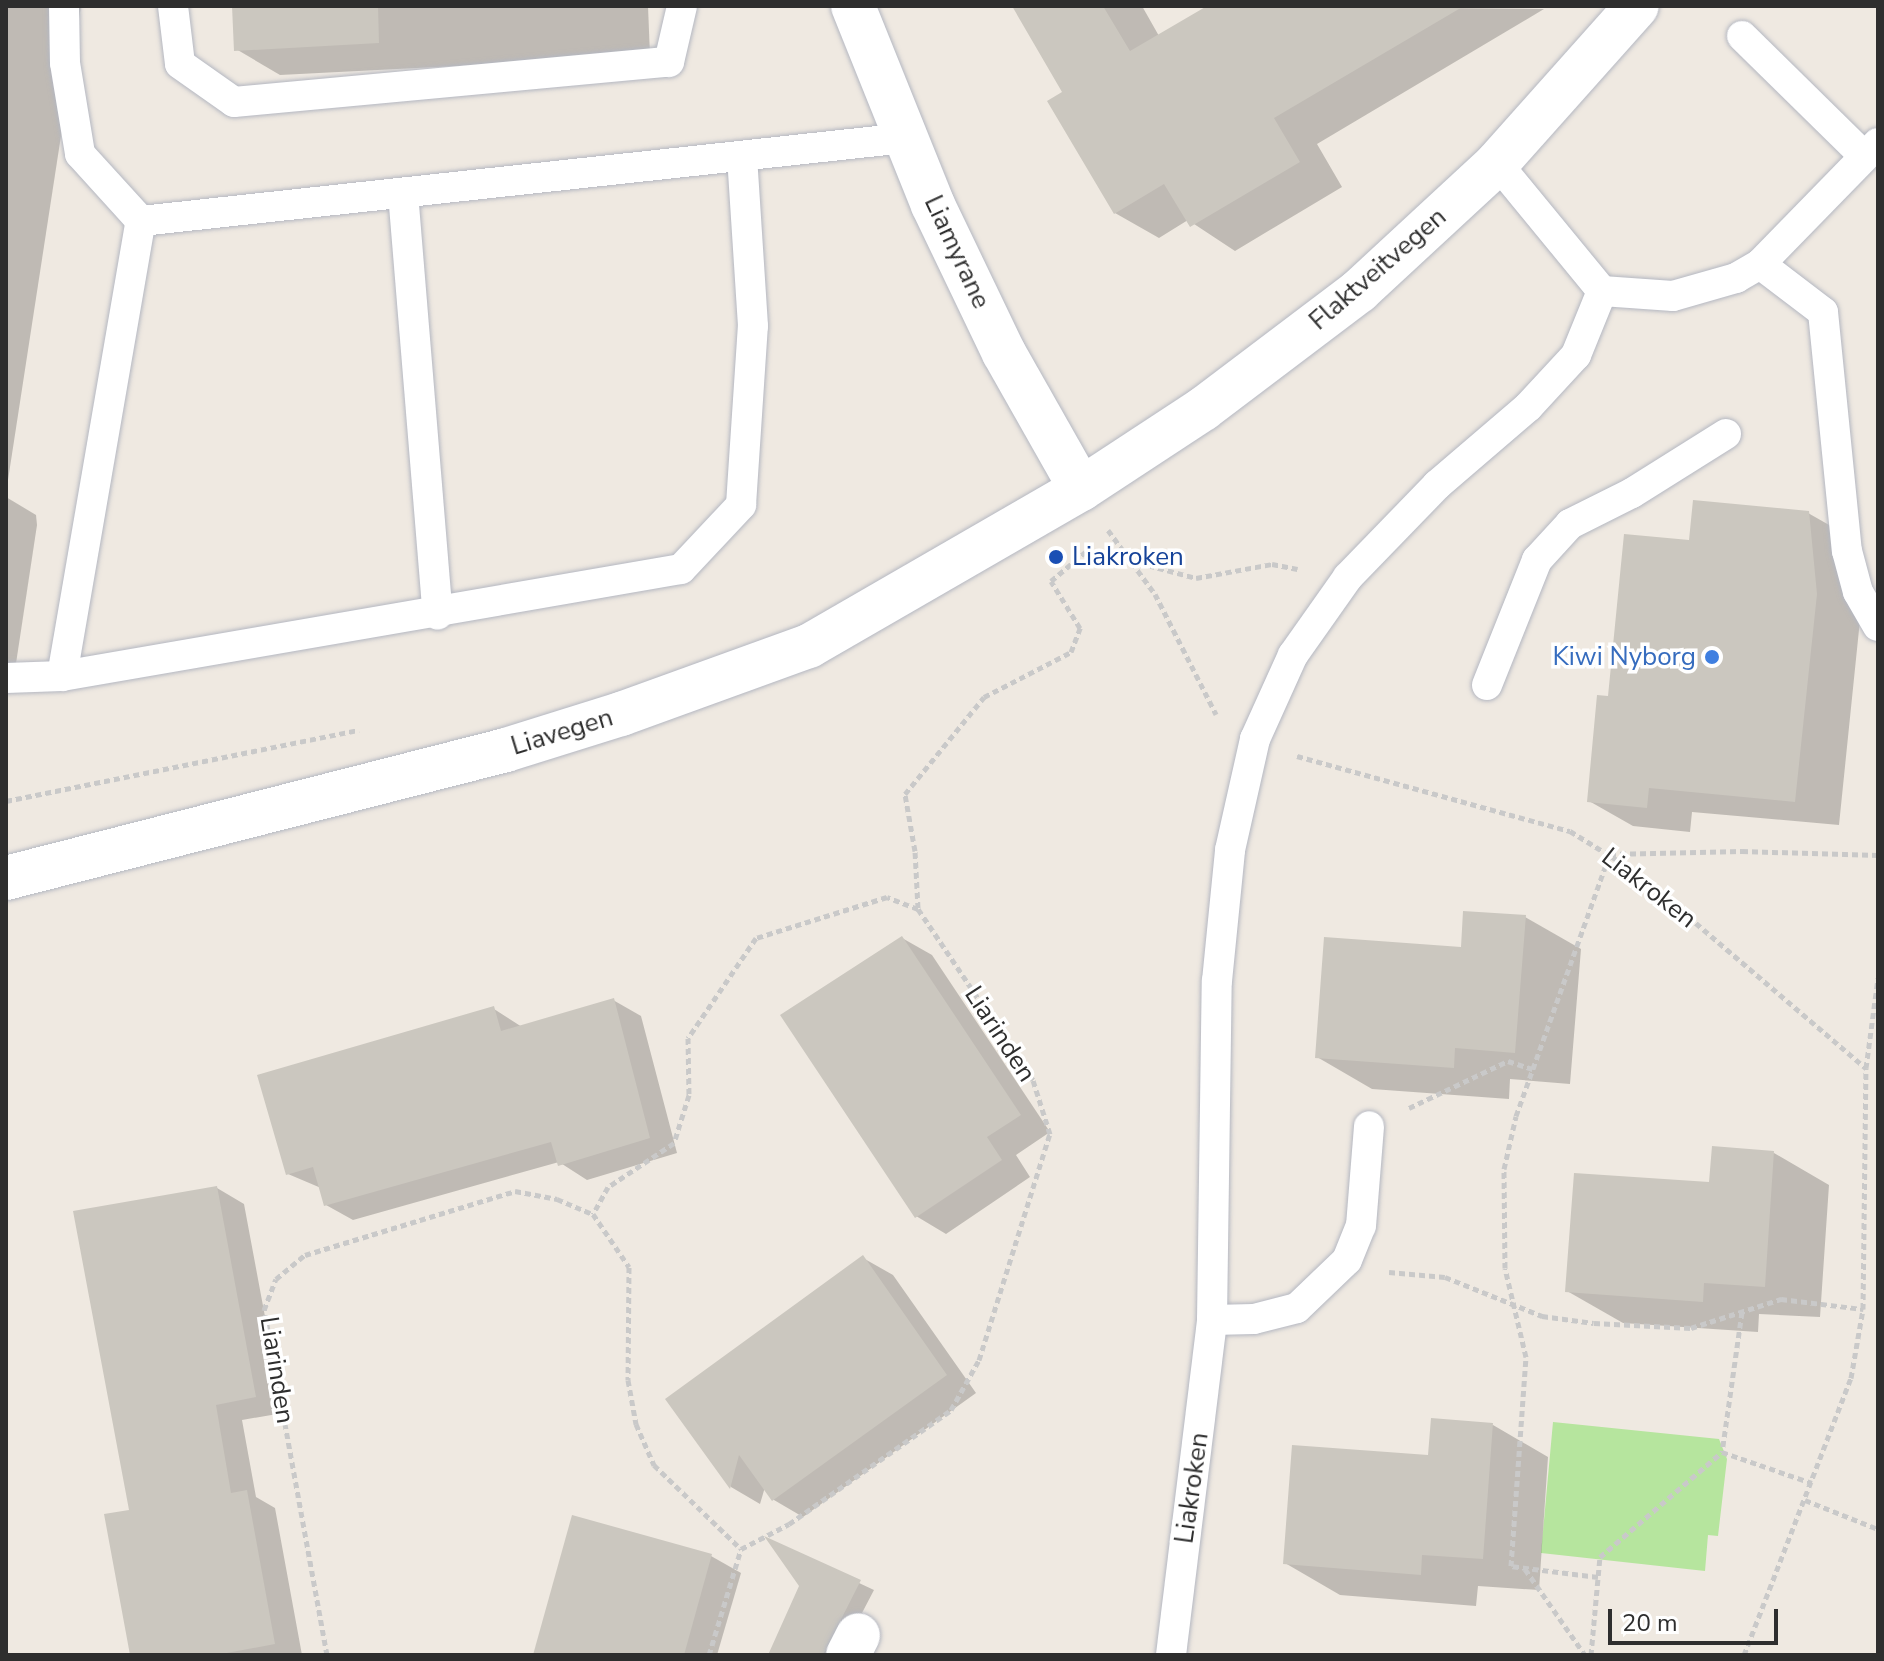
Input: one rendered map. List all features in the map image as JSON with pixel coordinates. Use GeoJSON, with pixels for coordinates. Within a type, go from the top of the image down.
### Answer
{"type":"FeatureCollection","features":[{"type":"Feature","properties":{"kind":"main road","name":"Liamyrane"},"geometry":{"type":"LineString","coordinates":[[853,6],[905,138],[1004,353],[1081,489]]}},
{"type":"Feature","properties":{"kind":"main road","name":"Flaktveitvegen"},"geometry":{"type":"LineString","coordinates":[[1081,489],[1203,409],[1359,291],[1497,163],[1637,6]]}},
{"type":"Feature","properties":{"kind":"main road","name":"Liavegen"},"geometry":{"type":"LineString","coordinates":[[6,878],[506,750],[650,704],[809,646],[1081,489]]}},
{"type":"Feature","properties":{"kind":"lane"},"geometry":{"type":"LineString","coordinates":[[64,6],[65,63],[80,154],[141,221]]}},
{"type":"Feature","properties":{"kind":"lane"},"geometry":{"type":"LineString","coordinates":[[173,6],[180,64],[234,102],[669,62],[682,6]]}},
{"type":"Feature","properties":{"kind":"lane"},"geometry":{"type":"LineString","coordinates":[[1497,163],[1602,291],[1673,296],[1736,278],[1760,264],[1871,150],[1742,36]]}},
{"type":"Feature","properties":{"kind":"lane"},"geometry":{"type":"LineString","coordinates":[[141,221],[905,138]]}},
{"type":"Feature","properties":{"kind":"lane"},"geometry":{"type":"LineString","coordinates":[[6,678],[62,676],[438,615],[681,569],[741,505],[753,326],[742,156]]}},
{"type":"Feature","properties":{"kind":"lane"},"geometry":{"type":"LineString","coordinates":[[403,193],[438,615]]}},
{"type":"Feature","properties":{"kind":"lane"},"geometry":{"type":"LineString","coordinates":[[62,676],[141,221]]}},
{"type":"Feature","properties":{"kind":"lane"},"geometry":{"type":"LineString","coordinates":[[1760,264],[1823,312],[1847,551],[1858,592],[1878,626]]}},
{"type":"Feature","properties":{"kind":"lane","name":"Liakroken"},"geometry":{"type":"LineString","coordinates":[[1171,1655],[1212,1320],[1217,981],[1230,850],[1255,739],[1293,655],[1346,582],[1437,485],[1528,407],[1576,355],[1602,291]]}},
{"type":"Feature","properties":{"kind":"lane"},"geometry":{"type":"LineString","coordinates":[[1487,685],[1537,560],[1570,524],[1632,493],[1726,434]]}},
{"type":"Feature","properties":{"kind":"lane"},"geometry":{"type":"LineString","coordinates":[[1212,1320],[1254,1319],[1297,1308],[1347,1260],[1361,1226],[1369,1126]]}},
{"type":"Feature","properties":{"kind":"path"},"geometry":{"type":"LineString","coordinates":[[1081,489],[1128,560],[1155,594],[1226,728],[1255,739]]}},
{"type":"Feature","properties":{"kind":"path"},"geometry":{"type":"LineString","coordinates":[[709,1655],[741,1549],[654,1465],[636,1424],[628,1380],[629,1267],[593,1214],[608,1187],[674,1143],[689,1095],[688,1038],[756,938],[887,897],[918,909],[915,851],[905,794],[984,697],[1071,652],[1080,628],[1051,581],[1109,532]]}},
{"type":"Feature","properties":{"kind":"path"},"geometry":{"type":"LineString","coordinates":[[1128,560],[1196,578],[1272,564],[1346,582]]}},
{"type":"Feature","properties":{"kind":"path"},"geometry":{"type":"LineString","coordinates":[[6,801],[365,729]]}},
{"type":"Feature","properties":{"kind":"path","name":"Liakroken"},"geometry":{"type":"LineString","coordinates":[[1255,739],[1305,760],[1570,831],[1610,854],[1866,1068]]}},
{"type":"Feature","properties":{"kind":"path"},"geometry":{"type":"LineString","coordinates":[[1598,1577],[1511,1566],[1526,1357],[1505,1268],[1504,1169],[1533,1069],[1610,854],[1742,851],[1878,855]]}},
{"type":"Feature","properties":{"kind":"path","name":"Liarinden"},"geometry":{"type":"LineString","coordinates":[[741,1549],[789,1524],[951,1410],[979,1360],[1050,1134],[1033,1080],[918,909]]}},
{"type":"Feature","properties":{"kind":"path"},"geometry":{"type":"LineString","coordinates":[[1744,1655],[1851,1378],[1863,1309],[1866,1068],[1878,978]]}},
{"type":"Feature","properties":{"kind":"path"},"geometry":{"type":"LineString","coordinates":[[1369,1126],[1508,1061],[1533,1069]]}},
{"type":"Feature","properties":{"kind":"path","name":"Liarinden"},"geometry":{"type":"LineString","coordinates":[[327,1655],[264,1310],[276,1279],[305,1255],[515,1191],[557,1199],[593,1214]]}},
{"type":"Feature","properties":{"kind":"path"},"geometry":{"type":"LineString","coordinates":[[1378,1271],[1445,1277],[1542,1316],[1691,1328],[1781,1299],[1863,1309]]}},
{"type":"Feature","properties":{"kind":"path"},"geometry":{"type":"LineString","coordinates":[[1588,1655],[1600,1557],[1722,1452],[1743,1311]]}},
{"type":"Feature","properties":{"kind":"path"},"geometry":{"type":"LineString","coordinates":[[1722,1452],[1812,1483]]}},
{"type":"Feature","properties":{"kind":"path"},"geometry":{"type":"LineString","coordinates":[[1805,1500],[1878,1529]]}},
{"type":"Feature","properties":{"kind":"path"},"geometry":{"type":"LineString","coordinates":[[1524,1568],[1588,1655]]}},
{"type":"Feature","properties":{"kind":"green space"},"geometry":{"type":"Polygon","coordinates":[[[1553,1422],[1719,1439],[1727,1459],[1718,1536],[1708,1535],[1705,1571],[1541,1553],[1553,1422]]]}},
{"type":"Feature","properties":{"kind":"building"},"geometry":{"type":"Polygon","coordinates":[[[232,6],[378,6],[379,43],[234,51],[232,6]]]}},
{"type":"Feature","properties":{"kind":"building"},"geometry":{"type":"Polygon","coordinates":[[[1012,6],[1103,6],[1130,51],[1207,6],[1464,6],[1274,118],[1300,162],[1190,227],[1164,184],[1114,214],[1047,101],[1062,92],[1012,6]]]}},
{"type":"Feature","properties":{"kind":"building"},"geometry":{"type":"Polygon","coordinates":[[[1693,500],[1809,511],[1817,594],[1795,802],[1649,788],[1647,808],[1587,802],[1597,695],[1608,696],[1624,534],[1689,540],[1693,500]]]}},
{"type":"Feature","properties":{"kind":"building"},"geometry":{"type":"Polygon","coordinates":[[[1463,911],[1526,915],[1515,1053],[1455,1048],[1454,1068],[1315,1058],[1324,937],[1461,947],[1463,911]]]}},
{"type":"Feature","properties":{"kind":"building"},"geometry":{"type":"Polygon","coordinates":[[[902,936],[1021,1115],[987,1137],[1002,1160],[915,1218],[780,1015],[902,936]]]}},
{"type":"Feature","properties":{"kind":"building"},"geometry":{"type":"Polygon","coordinates":[[[614,998],[650,1138],[558,1166],[551,1142],[324,1206],[313,1167],[286,1175],[257,1075],[494,1006],[501,1031],[614,998]]]}},
{"type":"Feature","properties":{"kind":"building"},"geometry":{"type":"Polygon","coordinates":[[[1712,1146],[1774,1151],[1765,1287],[1704,1283],[1703,1302],[1565,1292],[1574,1173],[1709,1182],[1712,1146]]]}},
{"type":"Feature","properties":{"kind":"building"},"geometry":{"type":"Polygon","coordinates":[[[217,1186],[256,1397],[216,1405],[231,1493],[247,1490],[275,1644],[216,1655],[130,1655],[104,1514],[129,1510],[73,1211],[217,1186]]]}},
{"type":"Feature","properties":{"kind":"building"},"geometry":{"type":"Polygon","coordinates":[[[863,1255],[947,1375],[772,1501],[739,1455],[730,1489],[665,1399],[863,1255]]]}},
{"type":"Feature","properties":{"kind":"building"},"geometry":{"type":"Polygon","coordinates":[[[1431,1418],[1493,1423],[1483,1559],[1422,1555],[1421,1575],[1283,1564],[1292,1445],[1428,1455],[1431,1418]]]}},
{"type":"Feature","properties":{"kind":"building"},"geometry":{"type":"Polygon","coordinates":[[[572,1515],[712,1554],[684,1655],[533,1655],[572,1515]]]}},
{"type":"Feature","properties":{"kind":"building"},"geometry":{"type":"Polygon","coordinates":[[[764,1536],[861,1580],[823,1655],[768,1655],[799,1586],[764,1536]]]}},
{"type":"Feature","properties":{"kind":"place","name":"Liakroken"},"geometry":{"type":"Point","coordinates":[1056,557]}},
{"type":"Feature","properties":{"kind":"place","name":"Kiwi Nyborg"},"geometry":{"type":"Point","coordinates":[1712,657]}}]}
